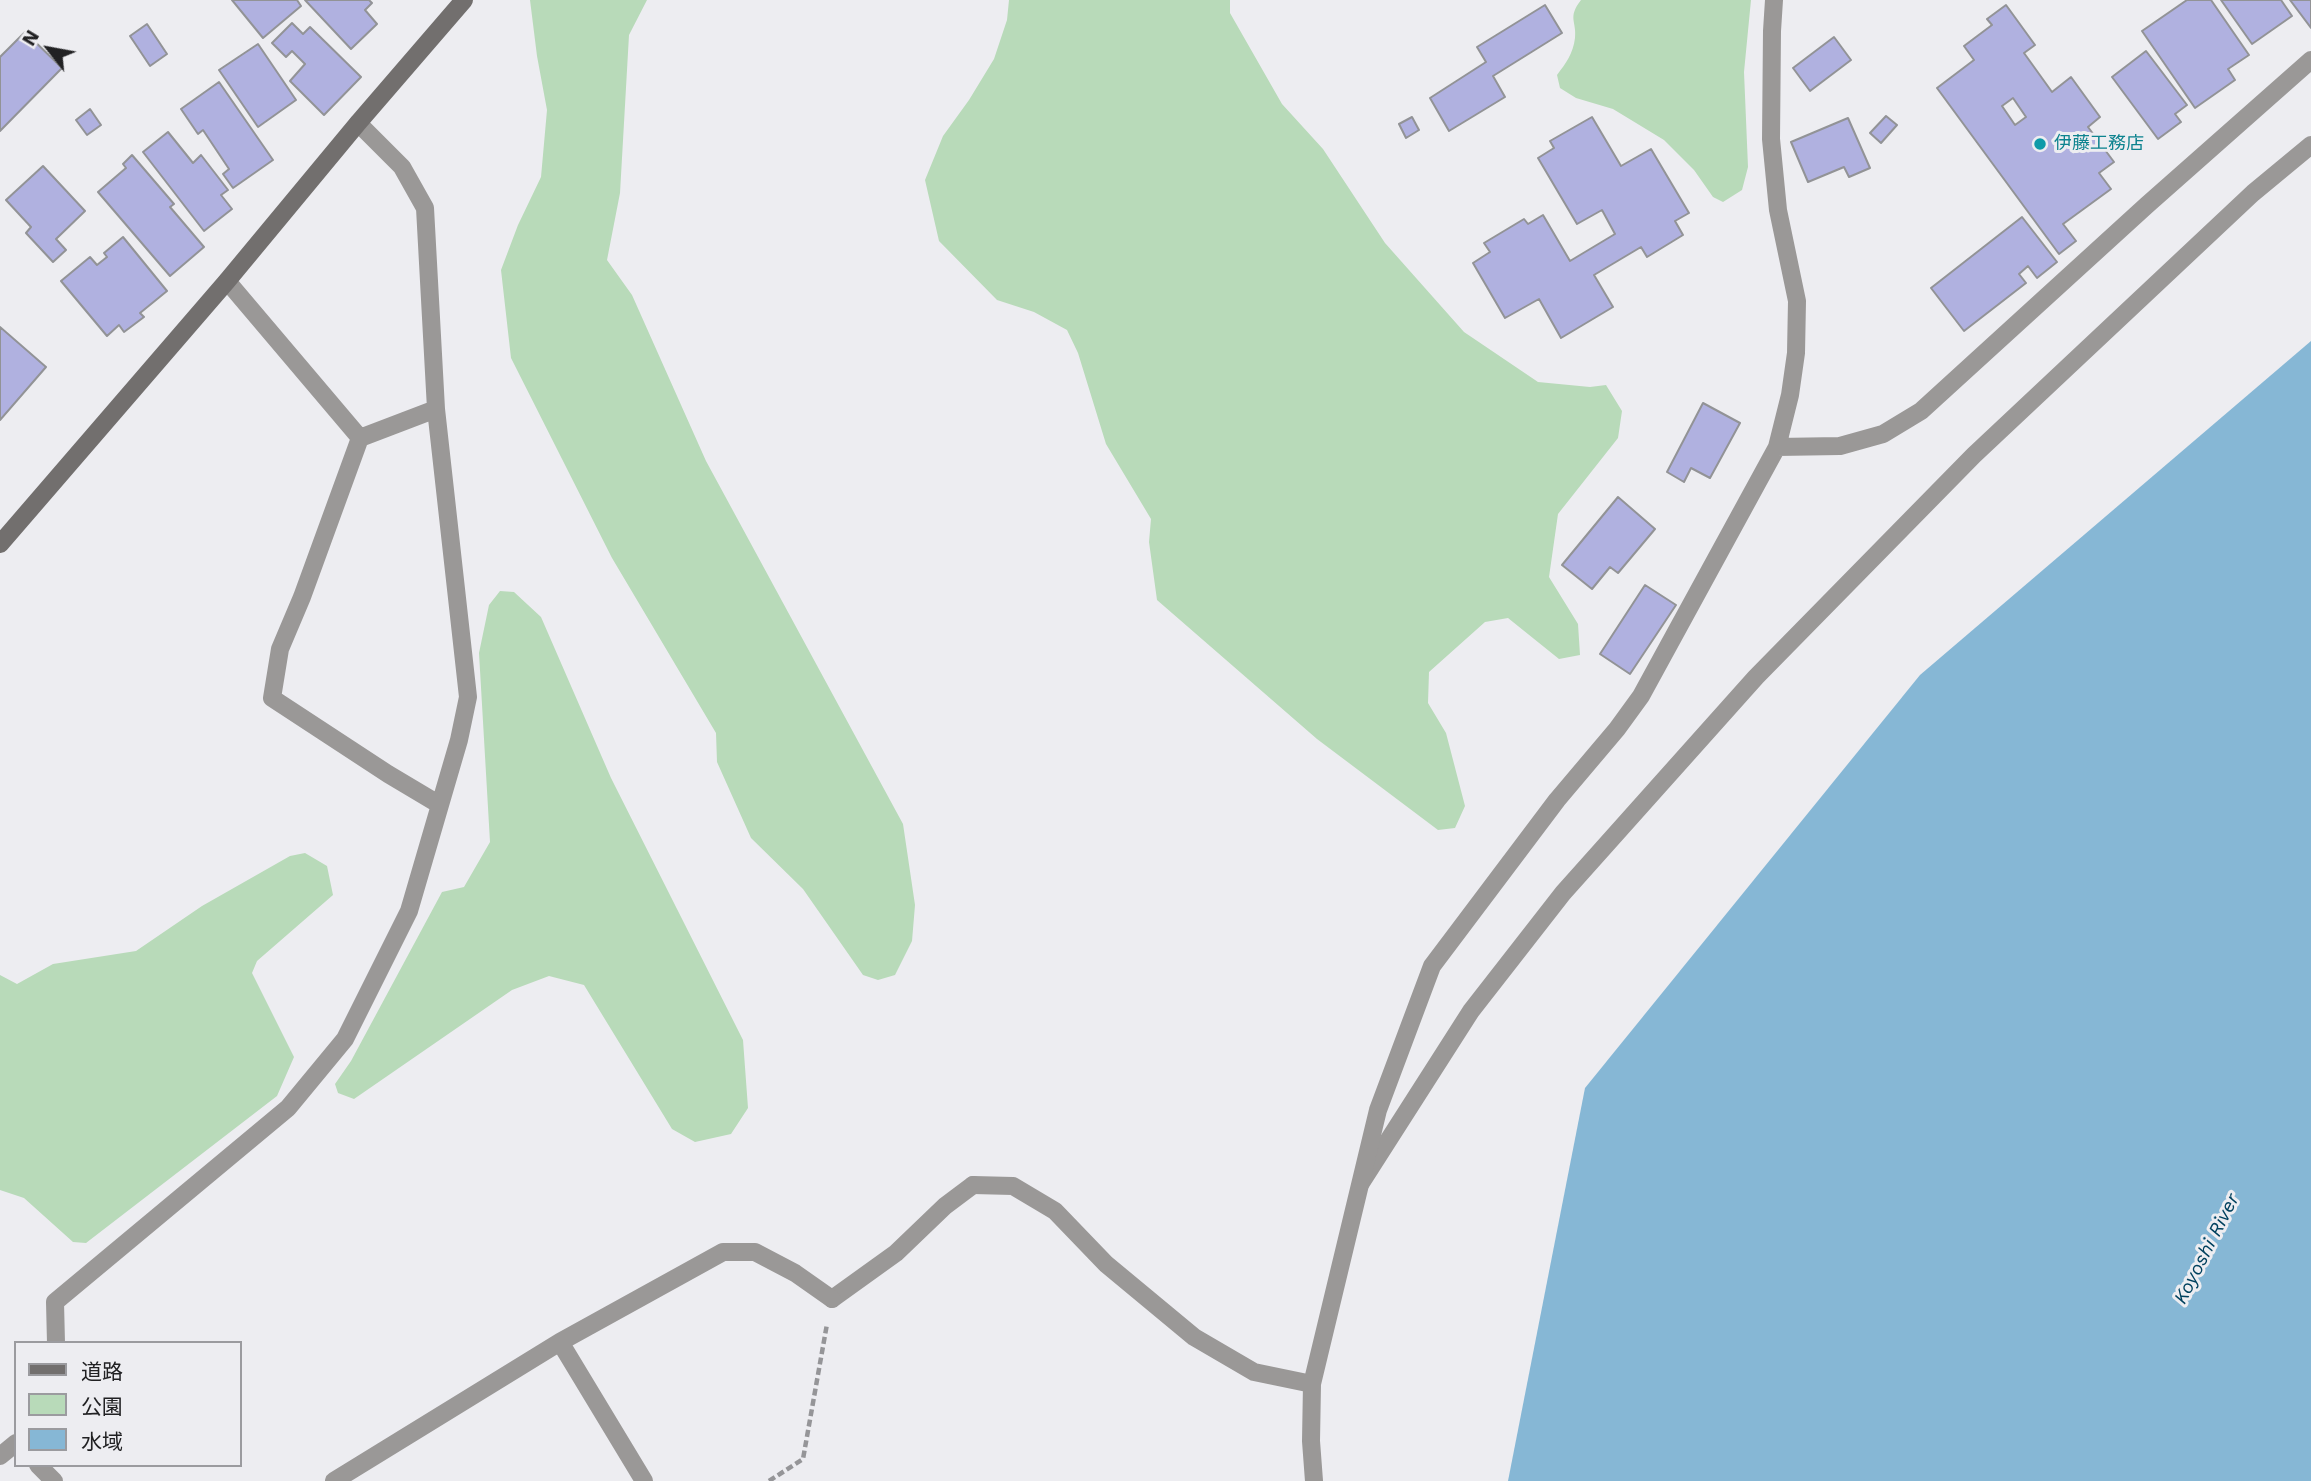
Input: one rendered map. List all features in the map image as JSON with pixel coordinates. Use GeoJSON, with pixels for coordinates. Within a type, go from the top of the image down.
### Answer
{"type":"FeatureCollection","features":[{"type":"Feature","properties":{"kind":"street"},"geometry":{"type":"LineString","coordinates":[[0,544],[228,281],[464,0]]}},
{"type":"Feature","properties":{"kind":"street"},"geometry":{"type":"LineString","coordinates":[[1314,1481],[1311,1441],[1312,1384],[1378,1110],[1432,966],[1557,800],[1641,696],[1777,447],[1790,395],[1796,353],[1797,301],[1778,210],[1771,139],[1774,0]]}},
{"type":"Feature","properties":{"kind":"street"},"geometry":{"type":"LineString","coordinates":[[1777,447],[1840,446],[1883,433],[1921,411],[2311,60]]}},
{"type":"Feature","properties":{"kind":"street"},"geometry":{"type":"LineString","coordinates":[[56,1341],[55,1302],[288,1108],[345,1040],[409,911],[459,740],[468,697],[436,409],[425,208],[402,167],[358,123]]}},
{"type":"Feature","properties":{"kind":"street"},"geometry":{"type":"LineString","coordinates":[[1359,1186],[1471,1011],[1563,893],[1756,677],[1973,455],[2253,193],[2311,145]]}},
{"type":"Feature","properties":{"kind":"street"},"geometry":{"type":"LineString","coordinates":[[228,281],[360,438]]}},
{"type":"Feature","properties":{"kind":"street"},"geometry":{"type":"LineString","coordinates":[[436,409],[360,438],[302,597],[280,649],[272,698],[440,805]]}},
{"type":"Feature","properties":{"kind":"street"},"geometry":{"type":"LineString","coordinates":[[334,1481],[561,1342],[723,1252],[755,1252],[795,1273],[832,1299],[896,1253],[944,1206],[974,1185],[1013,1186],[1055,1211],[1106,1264],[1194,1337],[1254,1372],[1312,1384]]}},
{"type":"Feature","properties":{"kind":"street"},"geometry":{"type":"LineString","coordinates":[[561,1342],[644,1481]]}},
{"type":"Feature","properties":{"kind":"street"},"geometry":{"type":"LineString","coordinates":[[0,1455],[14,1444]]}},
{"type":"Feature","properties":{"kind":"street"},"geometry":{"type":"LineString","coordinates":[[40,1467],[54,1481]]}},
{"type":"Feature","properties":{"kind":"path"},"geometry":{"type":"LineString","coordinates":[[769,1481],[803,1458],[832,1299]]}},
{"type":"Feature","properties":{"kind":"green space"},"geometry":{"type":"Polygon","coordinates":[[[530,0],[647,0],[629,35],[620,193],[607,260],[632,295],[706,461],[903,824],[915,905],[912,941],[895,975],[878,980],[863,975],[803,889],[751,838],[717,762],[716,733],[612,558],[511,358],[501,270],[518,225],[541,177],[547,110],[530,0]]]}},
{"type":"Feature","properties":{"kind":"green space"},"geometry":{"type":"Polygon","coordinates":[[[1009,0],[1230,0],[1230,13],[1282,104],[1323,149],[1385,243],[1464,332],[1538,382],[1590,387],[1606,385],[1622,411],[1618,438],[1558,514],[1549,577],[1578,624],[1580,655],[1559,659],[1508,618],[1485,622],[1429,672],[1428,703],[1446,733],[1465,806],[1455,828],[1438,830],[1317,739],[1157,600],[1149,542],[1151,519],[1106,444],[1078,353],[1067,330],[1034,312],[997,300],[939,241],[925,180],[943,136],[994,59],[1007,20],[1009,0]]]}},
{"type":"Feature","properties":{"kind":"green space"},"geometry":{"type":"Polygon","coordinates":[[[1581,0],[1751,0],[1744,72],[1748,167],[1742,190],[1723,202],[1713,197],[1694,170],[1664,140],[1613,109],[1576,98],[1560,88],[1557,75],[1573,49],[1573,15],[1581,0]]]}},
{"type":"Feature","properties":{"kind":"green space"},"geometry":{"type":"Polygon","coordinates":[[[500,591],[514,592],[541,617],[611,778],[743,1040],[748,1108],[731,1134],[695,1142],[672,1129],[584,985],[549,976],[512,990],[354,1099],[338,1093],[335,1084],[351,1061],[442,892],[464,887],[490,842],[479,653],[489,605],[500,591]]]}},
{"type":"Feature","properties":{"kind":"green space"},"geometry":{"type":"Polygon","coordinates":[[[305,853],[327,866],[333,895],[257,961],[252,973],[294,1057],[277,1096],[86,1243],[73,1242],[24,1198],[0,1190],[0,975],[17,984],[53,964],[136,951],[202,906],[290,856],[305,853]]]}},
{"type":"Feature","properties":{"kind":"water","name":"Koyoshi River"},"geometry":{"type":"Polygon","coordinates":[[[2311,341],[2311,1481],[1508,1481],[1585,1088],[1920,675],[2311,341]]]}},
{"type":"Feature","properties":{"kind":"building"},"geometry":{"type":"Polygon","coordinates":[[[232,0],[297,0],[301,6],[263,38],[232,0]]]}},
{"type":"Feature","properties":{"kind":"building"},"geometry":{"type":"Polygon","coordinates":[[[305,0],[369,0],[372,3],[365,10],[377,24],[351,49],[305,0]]]}},
{"type":"Feature","properties":{"kind":"building"},"geometry":{"type":"Polygon","coordinates":[[[2187,0],[2211,0],[2249,55],[2228,69],[2235,80],[2195,108],[2142,31],[2187,0]]]}},
{"type":"Feature","properties":{"kind":"building"},"geometry":{"type":"Polygon","coordinates":[[[2221,0],[2281,0],[2292,16],[2252,44],[2221,0]]]}},
{"type":"Feature","properties":{"kind":"building"},"geometry":{"type":"Polygon","coordinates":[[[2290,0],[2311,0],[2311,28],[2290,0]]]}},
{"type":"Feature","properties":{"kind":"building"},"geometry":{"type":"Polygon","coordinates":[[[1545,5],[1562,33],[1493,76],[1505,97],[1449,131],[1430,98],[1486,62],[1477,47],[1545,5]]]}},
{"type":"Feature","properties":{"kind":"building","name":"伊藤工務店"},"geometry":{"type":"Polygon","coordinates":[[[2006,5],[2035,45],[2024,53],[2052,92],[2071,77],[2100,117],[2088,127],[2114,162],[2099,173],[2111,189],[2063,224],[2076,241],[2059,254],[1937,88],[1974,60],[1964,46],[1992,25],[1987,19],[2006,5]],[[2013,98],[2002,106],[2015,125],[2026,117],[2013,98]]]}},
{"type":"Feature","properties":{"kind":"building"},"geometry":{"type":"Polygon","coordinates":[[[292,23],[303,34],[310,27],[361,77],[324,115],[290,81],[305,64],[292,51],[286,57],[272,43],[292,23]]]}},
{"type":"Feature","properties":{"kind":"building"},"geometry":{"type":"Polygon","coordinates":[[[147,24],[167,54],[150,66],[130,36],[147,24]]]}},
{"type":"Feature","properties":{"kind":"building"},"geometry":{"type":"Polygon","coordinates":[[[25,32],[62,68],[0,131],[0,57],[25,32]]]}},
{"type":"Feature","properties":{"kind":"building"},"geometry":{"type":"Polygon","coordinates":[[[1834,37],[1851,60],[1810,91],[1793,68],[1834,37]]]}},
{"type":"Feature","properties":{"kind":"building"},"geometry":{"type":"Polygon","coordinates":[[[258,44],[296,100],[258,127],[219,70],[258,44]]]}},
{"type":"Feature","properties":{"kind":"building"},"geometry":{"type":"Polygon","coordinates":[[[2146,51],[2187,105],[2175,114],[2181,122],[2158,139],[2112,77],[2146,51]]]}},
{"type":"Feature","properties":{"kind":"building"},"geometry":{"type":"Polygon","coordinates":[[[219,82],[273,160],[233,188],[223,174],[229,169],[203,130],[198,134],[181,109],[219,82]]]}},
{"type":"Feature","properties":{"kind":"building"},"geometry":{"type":"Polygon","coordinates":[[[90,109],[101,125],[87,135],[76,120],[90,109]]]}},
{"type":"Feature","properties":{"kind":"building"},"geometry":{"type":"Polygon","coordinates":[[[1886,116],[1897,125],[1881,143],[1870,133],[1886,116]]]}},
{"type":"Feature","properties":{"kind":"building"},"geometry":{"type":"Polygon","coordinates":[[[1412,117],[1419,130],[1406,138],[1399,124],[1412,117]]]}},
{"type":"Feature","properties":{"kind":"building"},"geometry":{"type":"Polygon","coordinates":[[[1592,117],[1621,166],[1651,149],[1689,213],[1675,221],[1683,235],[1647,257],[1641,247],[1594,275],[1613,307],[1561,338],[1539,299],[1505,318],[1473,263],[1490,252],[1484,243],[1524,219],[1528,224],[1543,215],[1570,261],[1615,234],[1602,210],[1577,224],[1538,158],[1554,148],[1550,141],[1592,117]]]}},
{"type":"Feature","properties":{"kind":"building"},"geometry":{"type":"Polygon","coordinates":[[[1848,118],[1870,168],[1849,177],[1844,167],[1808,182],[1791,142],[1848,118]]]}},
{"type":"Feature","properties":{"kind":"building"},"geometry":{"type":"Polygon","coordinates":[[[168,132],[193,163],[201,155],[228,190],[221,195],[232,209],[204,231],[143,152],[168,132]]]}},
{"type":"Feature","properties":{"kind":"building"},"geometry":{"type":"Polygon","coordinates":[[[132,155],[174,204],[170,207],[204,247],[170,276],[98,192],[126,168],[123,164],[132,155]]]}},
{"type":"Feature","properties":{"kind":"building"},"geometry":{"type":"Polygon","coordinates":[[[43,166],[85,211],[56,239],[66,250],[53,262],[26,233],[31,227],[6,200],[43,166]]]}},
{"type":"Feature","properties":{"kind":"building"},"geometry":{"type":"Polygon","coordinates":[[[2022,217],[2057,262],[2037,278],[2028,266],[2019,274],[2026,283],[1964,331],[1931,288],[2022,217]]]}},
{"type":"Feature","properties":{"kind":"building"},"geometry":{"type":"Polygon","coordinates":[[[123,237],[167,291],[140,313],[144,317],[124,332],[119,325],[107,336],[61,281],[90,257],[97,265],[107,257],[104,253],[123,237]]]}},
{"type":"Feature","properties":{"kind":"building"},"geometry":{"type":"Polygon","coordinates":[[[0,327],[46,367],[0,420],[0,327]]]}},
{"type":"Feature","properties":{"kind":"building"},"geometry":{"type":"Polygon","coordinates":[[[1703,403],[1740,423],[1710,478],[1691,468],[1684,482],[1667,472],[1703,403]]]}},
{"type":"Feature","properties":{"kind":"building"},"geometry":{"type":"Polygon","coordinates":[[[1618,497],[1655,529],[1618,573],[1610,567],[1592,589],[1562,565],[1618,497]]]}},
{"type":"Feature","properties":{"kind":"building"},"geometry":{"type":"Polygon","coordinates":[[[1645,585],[1676,605],[1630,674],[1600,654],[1645,585]]]}},
{"type":"Feature","properties":{"kind":"place","name":"伊藤工務店"},"geometry":{"type":"Point","coordinates":[2040,144]}}]}
